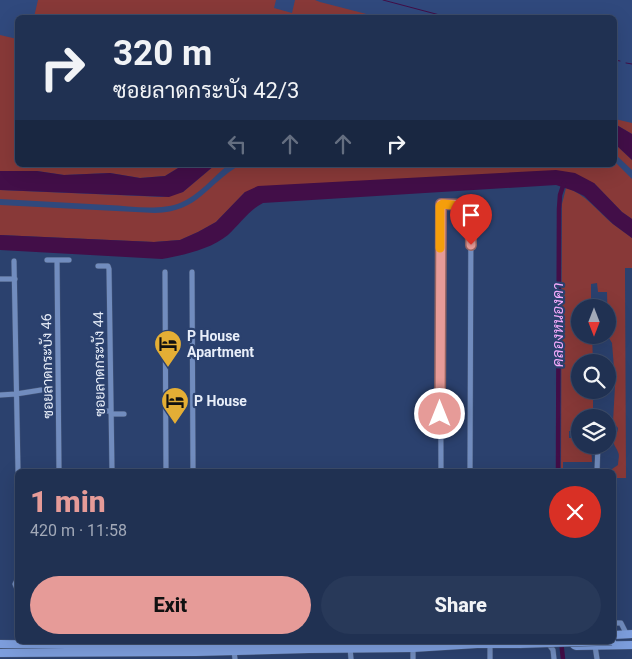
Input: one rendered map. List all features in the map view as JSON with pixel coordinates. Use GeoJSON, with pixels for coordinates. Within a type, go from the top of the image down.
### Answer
{"type":"FeatureCollection","features":[{"type":"Feature","properties":{"kind":"main road"},"geometry":{"type":"LineString","coordinates":[[620,635],[632,643]]}},
{"type":"Feature","properties":{"kind":"main road"},"geometry":{"type":"LineString","coordinates":[[0,640],[15,640]]}},
{"type":"Feature","properties":{"kind":"main road"},"geometry":{"type":"LineString","coordinates":[[574,644],[576,646],[596,646],[632,643]]}},
{"type":"Feature","properties":{"kind":"main road"},"geometry":{"type":"LineString","coordinates":[[0,644],[196,644]]}},
{"type":"Feature","properties":{"kind":"main road"},"geometry":{"type":"LineString","coordinates":[[0,651],[266,644]]}},
{"type":"Feature","properties":{"kind":"main road"},"geometry":{"type":"LineString","coordinates":[[491,644],[507,647],[550,644]]}},
{"type":"Feature","properties":{"kind":"main road"},"geometry":{"type":"LineString","coordinates":[[0,651],[23,656],[182,656],[350,648],[520,644]]}},
{"type":"Feature","properties":{"kind":"street"},"geometry":{"type":"LineString","coordinates":[[440,469],[440,206],[443,204],[468,204],[471,207],[470,469]]}},
{"type":"Feature","properties":{"kind":"street"},"geometry":{"type":"LineString","coordinates":[[47,260],[69,260]]}},
{"type":"Feature","properties":{"kind":"street","name":"ซอยลาดกระบัง 46"},"geometry":{"type":"LineString","coordinates":[[57,260],[59,469]]}},
{"type":"Feature","properties":{"kind":"street"},"geometry":{"type":"LineString","coordinates":[[14,261],[18,469]]}},
{"type":"Feature","properties":{"kind":"street","name":"ซอยลาดกระบัง 44"},"geometry":{"type":"LineString","coordinates":[[98,266],[108,266],[110,269],[112,469]]}},
{"type":"Feature","properties":{"kind":"street"},"geometry":{"type":"LineString","coordinates":[[165,272],[166,469]]}},
{"type":"Feature","properties":{"kind":"street"},"geometry":{"type":"LineString","coordinates":[[192,272],[193,469]]}},
{"type":"Feature","properties":{"kind":"street"},"geometry":{"type":"LineString","coordinates":[[0,279],[14,279]]}},
{"type":"Feature","properties":{"kind":"street"},"geometry":{"type":"LineString","coordinates":[[0,395],[40,390]]}},
{"type":"Feature","properties":{"kind":"street"},"geometry":{"type":"LineString","coordinates":[[99,411],[124,414]]}},
{"type":"Feature","properties":{"kind":"street"},"geometry":{"type":"LineString","coordinates":[[598,454],[598,469]]}},
{"type":"Feature","properties":{"kind":"street"},"geometry":{"type":"LineString","coordinates":[[616,622],[621,623],[620,635]]}},
{"type":"Feature","properties":{"kind":"street"},"geometry":{"type":"LineString","coordinates":[[490,659],[491,644]]}},
{"type":"Feature","properties":{"kind":"street"},"geometry":{"type":"LineString","coordinates":[[550,644],[554,659]]}},
{"type":"Feature","properties":{"kind":"street"},"geometry":{"type":"LineString","coordinates":[[596,646],[597,659]]}},
{"type":"Feature","properties":{"kind":"street"},"geometry":{"type":"LineString","coordinates":[[350,648],[351,659]]}},
{"type":"Feature","properties":{"kind":"street"},"geometry":{"type":"LineString","coordinates":[[413,648],[413,659]]}},
{"type":"Feature","properties":{"kind":"shaded area"},"geometry":{"type":"Polygon","coordinates":[[[0,0],[632,0],[632,204],[616,167],[617,15],[15,15],[15,167],[414,167],[259,177],[208,213],[0,223],[0,0]]]}},
{"type":"Feature","properties":{"kind":"shaded area"},"geometry":{"type":"Polygon","coordinates":[[[38,0],[276,0],[274,8],[292,13],[295,0],[315,0],[370,15],[34,15],[38,0]]]}},
{"type":"Feature","properties":{"kind":"shaded area"},"geometry":{"type":"Polygon","coordinates":[[[0,35],[15,39],[15,167],[180,167],[165,176],[140,178],[110,173],[64,175],[37,171],[0,171],[0,35]]]}},
{"type":"Feature","properties":{"kind":"shaded area"},"geometry":{"type":"Polygon","coordinates":[[[617,119],[632,123],[632,134],[617,125],[617,119]]]}},
{"type":"Feature","properties":{"kind":"shaded area"},"geometry":{"type":"Polygon","coordinates":[[[617,125],[632,134],[632,160],[617,146],[617,125]]]}},
{"type":"Feature","properties":{"kind":"shaded area"},"geometry":{"type":"Polygon","coordinates":[[[617,146],[632,160],[632,170],[617,156],[617,146]]]}},
{"type":"Feature","properties":{"kind":"shaded area"},"geometry":{"type":"Polygon","coordinates":[[[617,164],[632,179],[632,219],[622,212],[594,183],[245,192],[216,222],[180,240],[154,242],[0,235],[0,205],[155,213],[170,211],[182,208],[193,202],[237,167],[617,167],[617,164]]]}},
{"type":"Feature","properties":{"kind":"shaded area"},"geometry":{"type":"Polygon","coordinates":[[[180,167],[213,167],[183,192],[169,197],[0,190],[0,171],[37,171],[64,175],[110,173],[140,178],[165,176],[180,167]]]}},
{"type":"Feature","properties":{"kind":"shaded area"},"geometry":{"type":"Polygon","coordinates":[[[213,167],[226,167],[187,200],[163,207],[0,199],[0,190],[162,197],[183,192],[213,167]]]}},
{"type":"Feature","properties":{"kind":"shaded area"},"geometry":{"type":"Polygon","coordinates":[[[556,170],[575,173],[594,183],[622,212],[632,219],[632,238],[613,224],[584,196],[556,185],[263,203],[249,213],[228,235],[214,244],[162,259],[0,250],[0,235],[154,242],[180,240],[216,222],[245,192],[258,186],[556,170]]]}},
{"type":"Feature","properties":{"kind":"shaded area"},"geometry":{"type":"Polygon","coordinates":[[[566,188],[580,194],[613,224],[632,238],[632,268],[625,268],[626,478],[616,478],[616,469],[612,469],[618,465],[619,457],[616,449],[618,428],[616,426],[616,409],[614,409],[614,399],[616,399],[616,354],[613,354],[612,344],[616,344],[616,299],[607,299],[607,292],[598,292],[597,283],[591,284],[591,299],[571,299],[571,344],[592,344],[593,354],[571,354],[571,399],[593,399],[593,409],[571,409],[571,431],[569,431],[569,438],[571,438],[571,454],[592,454],[592,462],[563,462],[563,469],[561,469],[562,204],[566,188]]]}},
{"type":"Feature","properties":{"kind":"waterway"},"geometry":{"type":"LineString","coordinates":[[383,0],[440,15]]}},
{"type":"Feature","properties":{"kind":"waterway"},"geometry":{"type":"LineString","coordinates":[[626,63],[632,64]]}},
{"type":"Feature","properties":{"kind":"waterway","name":"คลองหนองคา"},"geometry":{"type":"LineString","coordinates":[[558,469],[559,209],[560,195],[564,183]]}},
{"type":"Feature","properties":{"kind":"waterway","name":"คลองหนองคา"},"geometry":{"type":"LineString","coordinates":[[561,644],[563,659]]}},
{"type":"Feature","properties":{"kind":"slow traffic"},"geometry":{"type":"LineString","coordinates":[[440,248],[440,206],[441,204],[453,205]]}},
{"type":"Feature","properties":{"kind":"place","name":"P House Apartment"},"geometry":{"type":"Point","coordinates":[168,368]}},
{"type":"Feature","properties":{"kind":"place","name":"P House"},"geometry":{"type":"Point","coordinates":[175,425]}},
{"type":"Feature","properties":{"kind":"route"},"geometry":{"type":"LineString","coordinates":[[440,414],[441,204],[470,205],[471,245]]}}]}
